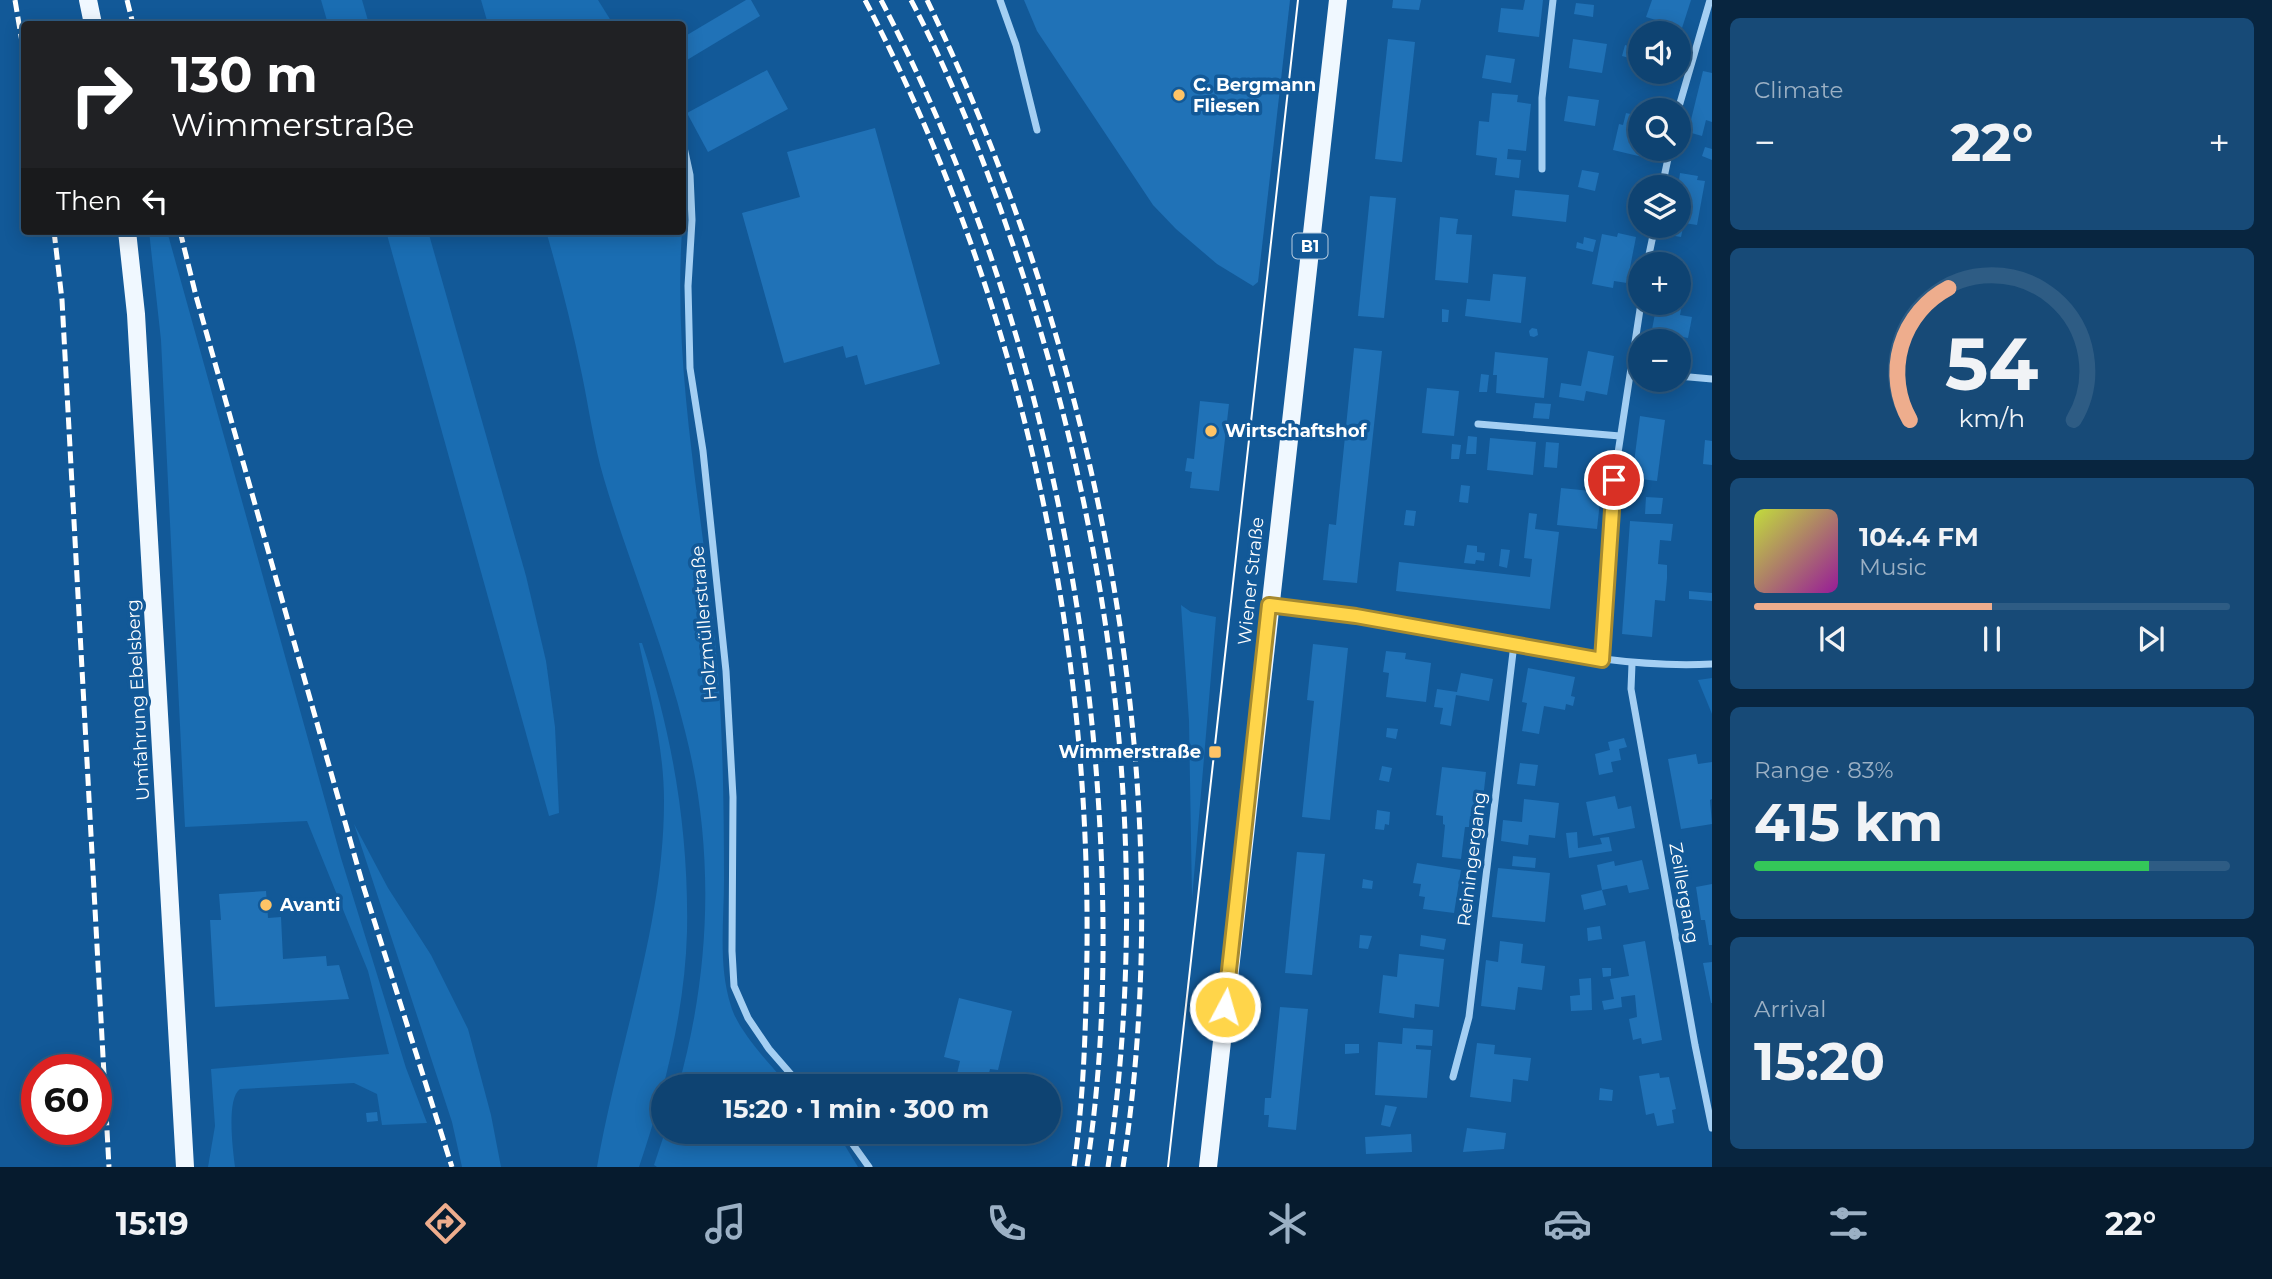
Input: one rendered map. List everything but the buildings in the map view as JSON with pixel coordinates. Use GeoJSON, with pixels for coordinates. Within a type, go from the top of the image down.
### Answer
{"type":"FeatureCollection","features":[{"type":"Feature","properties":{"kind":"main road"},"geometry":{"type":"LineString","coordinates":[[88,0],[92,21]]}},
{"type":"Feature","properties":{"kind":"main road","name":"Wiener Straße"},"geometry":{"type":"LineString","coordinates":[[1208,1167],[1338,0]]}},
{"type":"Feature","properties":{"kind":"main road","name":"Umfahrung Ebelsberg"},"geometry":{"type":"LineString","coordinates":[[127,235],[136,314],[185,1167]]}},
{"type":"Feature","properties":{"kind":"street"},"geometry":{"type":"LineString","coordinates":[[1000,0],[1016,45],[1037,130]]}},
{"type":"Feature","properties":{"kind":"street"},"geometry":{"type":"LineString","coordinates":[[1542,169],[1542,98],[1553,0]]}},
{"type":"Feature","properties":{"kind":"street"},"geometry":{"type":"LineString","coordinates":[[1681,98],[1710,0]]}},
{"type":"Feature","properties":{"kind":"street","name":"Holzmüllerstraße"},"geometry":{"type":"LineString","coordinates":[[686,156],[690,175],[692,220],[688,286],[690,368],[703,451],[726,671],[733,797],[734,986],[748,1018],[769,1049],[791,1074]]}},
{"type":"Feature","properties":{"kind":"street"},"geometry":{"type":"LineString","coordinates":[[1691,377],[1712,379]]}},
{"type":"Feature","properties":{"kind":"street"},"geometry":{"type":"LineString","coordinates":[[1602,660],[1614,480],[1628,382]]}},
{"type":"Feature","properties":{"kind":"street"},"geometry":{"type":"LineString","coordinates":[[1478,424],[1620,436]]}},
{"type":"Feature","properties":{"kind":"street"},"geometry":{"type":"LineString","coordinates":[[1269,605],[1356,616],[1602,660],[1681,666],[1712,664]]}},
{"type":"Feature","properties":{"kind":"street","name":"Reiningergang"},"geometry":{"type":"LineString","coordinates":[[1453,1077],[1469,1017],[1514,644]]}},
{"type":"Feature","properties":{"kind":"street","name":"Zeillergang"},"geometry":{"type":"LineString","coordinates":[[1633,664],[1631,690],[1712,1128]]}},
{"type":"Feature","properties":{"kind":"street"},"geometry":{"type":"LineString","coordinates":[[853,1144],[869,1167]]}},
{"type":"Feature","properties":{"kind":"shaded area"},"geometry":{"type":"Polygon","coordinates":[[[321,0],[362,0],[368,21],[327,21],[321,0]]]}},
{"type":"Feature","properties":{"kind":"shaded area"},"geometry":{"type":"Polygon","coordinates":[[[481,0],[598,0],[611,21],[487,21],[481,0]]]}},
{"type":"Feature","properties":{"kind":"shaded area"},"geometry":{"type":"Polygon","coordinates":[[[149,235],[168,235],[341,858],[406,1068],[427,1123],[382,1125],[377,1094],[354,1083],[240,1089],[233,1103],[232,1114],[235,1167],[208,1167],[215,1126],[211,1069],[389,1054],[368,971],[307,821],[185,827],[161,340],[149,235]]]}},
{"type":"Feature","properties":{"kind":"shaded area"},"geometry":{"type":"Polygon","coordinates":[[[387,235],[429,235],[526,576],[546,661],[555,727],[559,813],[549,816],[387,235]]]}},
{"type":"Feature","properties":{"kind":"shaded area"},"geometry":{"type":"Polygon","coordinates":[[[547,235],[682,235],[680,286],[686,397],[713,618],[720,699],[724,975],[735,1016],[756,1048],[779,1074],[681,1074],[697,999],[703,954],[705,864],[695,775],[677,699],[600,466],[574,339],[547,235]]]}},
{"type":"Feature","properties":{"kind":"shaded area"},"geometry":{"type":"Polygon","coordinates":[[[1181,605],[1191,612],[1216,617],[1192,899],[1189,721],[1181,605]]]}},
{"type":"Feature","properties":{"kind":"shaded area"},"geometry":{"type":"Polygon","coordinates":[[[639,643],[642,643],[653,678],[677,785],[687,895],[685,961],[678,1021],[666,1074],[651,1074],[651,1129],[639,1167],[597,1167],[656,894],[664,801],[656,721],[639,643]]]}},
{"type":"Feature","properties":{"kind":"shaded area"},"geometry":{"type":"Polygon","coordinates":[[[1712,678],[1712,714],[1698,680],[1712,678]]]}},
{"type":"Feature","properties":{"kind":"shaded area"},"geometry":{"type":"Polygon","coordinates":[[[354,824],[388,888],[431,955],[468,1029],[491,1115],[501,1167],[462,1167],[452,1122],[354,824]]]}},
{"type":"Feature","properties":{"kind":"shaded area"},"geometry":{"type":"Polygon","coordinates":[[[661,1144],[844,1144],[858,1167],[657,1167],[654,1165],[661,1144]]]}},
{"type":"Feature","properties":{"kind":"tram line"},"geometry":{"type":"LineString","coordinates":[[1168,1167],[1298,0]]}},
{"type":"Feature","properties":{"kind":"railway"},"geometry":{"type":"LineString","coordinates":[[15,0],[21,36]]}},
{"type":"Feature","properties":{"kind":"railway"},"geometry":{"type":"LineString","coordinates":[[127,0],[132,21]]}},
{"type":"Feature","properties":{"kind":"railway"},"geometry":{"type":"LineString","coordinates":[[865,0],[918,111],[964,225],[1003,342],[1034,461],[1058,582],[1075,704],[1085,827],[1086,1005],[1074,1167]]}},
{"type":"Feature","properties":{"kind":"railway"},"geometry":{"type":"LineString","coordinates":[[881,0],[928,97],[969,197],[1005,299],[1035,403],[1059,508],[1078,615],[1092,722],[1103,914],[1100,1041],[1087,1167]]}},
{"type":"Feature","properties":{"kind":"railway"},"geometry":{"type":"LineString","coordinates":[[911,0],[968,123],[1015,251],[1049,362],[1078,474],[1100,588],[1116,704],[1124,820],[1126,936],[1121,1052],[1108,1167]]}},
{"type":"Feature","properties":{"kind":"railway"},"geometry":{"type":"LineString","coordinates":[[927,0],[987,135],[1038,276],[1079,421],[1111,570],[1132,720],[1141,870],[1138,1020],[1123,1167]]}},
{"type":"Feature","properties":{"kind":"railway"},"geometry":{"type":"LineString","coordinates":[[54,235],[62,300],[109,1167]]}},
{"type":"Feature","properties":{"kind":"railway"},"geometry":{"type":"LineString","coordinates":[[181,235],[362,882],[452,1167]]}},
{"type":"Feature","properties":{"kind":"place","name":"C. Bergmann Fliesen"},"geometry":{"type":"Point","coordinates":[1179,95]}},
{"type":"Feature","properties":{"kind":"place","name":"Wirtschaftshof"},"geometry":{"type":"Point","coordinates":[1211,431]}},
{"type":"Feature","properties":{"kind":"place","name":"Wimmerstraße"},"geometry":{"type":"Point","coordinates":[1215,752]}},
{"type":"Feature","properties":{"kind":"place","name":"Avanti"},"geometry":{"type":"Point","coordinates":[266,905]}},
{"type":"Feature","properties":{"kind":"route"},"geometry":{"type":"LineString","coordinates":[[1225,1007],[1269,605],[1435,629],[1602,660],[1614,480]]}}]}
